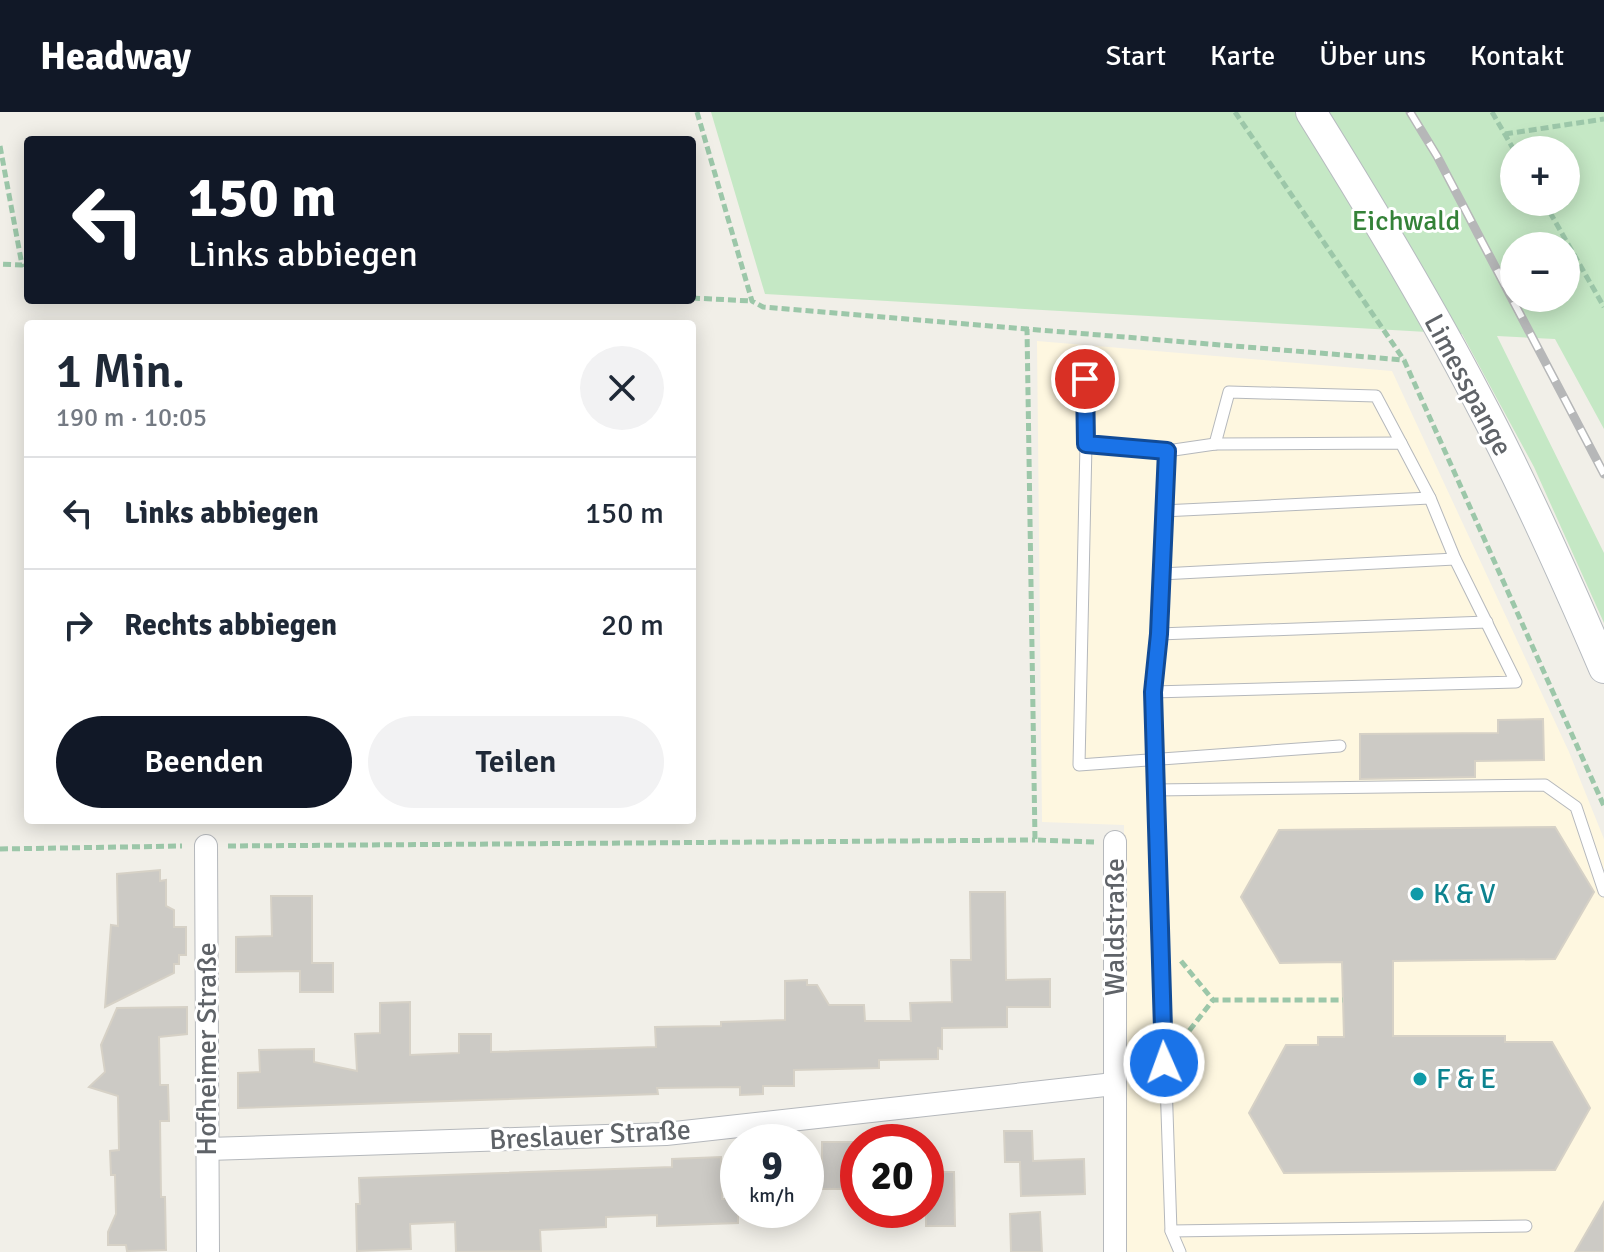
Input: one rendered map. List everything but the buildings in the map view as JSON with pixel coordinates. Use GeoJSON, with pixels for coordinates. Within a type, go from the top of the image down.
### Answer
{"type":"FeatureCollection","features":[{"type":"Feature","properties":{"kind":"main road","name":"Limesspange"},"geometry":{"type":"LineString","coordinates":[[1311,112],[1371,209],[1477,397],[1565,578],[1604,668]]}},
{"type":"Feature","properties":{"kind":"street","name":"Waldstraße"},"geometry":{"type":"LineString","coordinates":[[1115,842],[1115,1252]]}},
{"type":"Feature","properties":{"kind":"street","name":"Hofheimer Straße"},"geometry":{"type":"LineString","coordinates":[[206,846],[208,1252]]}},
{"type":"Feature","properties":{"kind":"street","name":"Breslauer Straße"},"geometry":{"type":"LineString","coordinates":[[208,1149],[666,1134],[1114,1084]]}},
{"type":"Feature","properties":{"kind":"lane"},"geometry":{"type":"LineString","coordinates":[[1085,379],[1079,765],[1340,746]]}},
{"type":"Feature","properties":{"kind":"lane"},"geometry":{"type":"LineString","coordinates":[[1153,692],[1516,682],[1455,559],[1430,498],[1376,396],[1229,392],[1215,444]]}},
{"type":"Feature","properties":{"kind":"lane"},"geometry":{"type":"LineString","coordinates":[[1086,444],[1167,451],[1215,444],[1401,443]]}},
{"type":"Feature","properties":{"kind":"lane"},"geometry":{"type":"LineString","coordinates":[[1167,451],[1159,634],[1153,692],[1154,790],[1171,1231],[1180,1252]]}},
{"type":"Feature","properties":{"kind":"lane"},"geometry":{"type":"LineString","coordinates":[[1162,511],[1430,498]]}},
{"type":"Feature","properties":{"kind":"lane"},"geometry":{"type":"LineString","coordinates":[[1161,574],[1455,559]]}},
{"type":"Feature","properties":{"kind":"lane"},"geometry":{"type":"LineString","coordinates":[[1159,634],[1487,622]]}},
{"type":"Feature","properties":{"kind":"lane"},"geometry":{"type":"LineString","coordinates":[[1154,790],[1545,785],[1576,807],[1604,891]]}},
{"type":"Feature","properties":{"kind":"lane"},"geometry":{"type":"LineString","coordinates":[[1171,1231],[1526,1226]]}},
{"type":"Feature","properties":{"kind":"path"},"geometry":{"type":"LineString","coordinates":[[697,112],[752,301]]}},
{"type":"Feature","properties":{"kind":"path"},"geometry":{"type":"LineString","coordinates":[[1235,112],[1404,360],[1604,806]]}},
{"type":"Feature","properties":{"kind":"path"},"geometry":{"type":"LineString","coordinates":[[1492,112],[1505,134],[1604,119]]}},
{"type":"Feature","properties":{"kind":"path"},"geometry":{"type":"LineString","coordinates":[[0,146],[24,260]]}},
{"type":"Feature","properties":{"kind":"path"},"geometry":{"type":"LineString","coordinates":[[1552,216],[1604,307]]}},
{"type":"Feature","properties":{"kind":"path"},"geometry":{"type":"LineString","coordinates":[[0,264],[24,265]]}},
{"type":"Feature","properties":{"kind":"path"},"geometry":{"type":"LineString","coordinates":[[696,298],[752,301],[763,307],[1404,360]]}},
{"type":"Feature","properties":{"kind":"path"},"geometry":{"type":"LineString","coordinates":[[1027,329],[1035,840]]}},
{"type":"Feature","properties":{"kind":"path"},"geometry":{"type":"LineString","coordinates":[[0,849],[1035,840],[1115,842]]}},
{"type":"Feature","properties":{"kind":"path"},"geometry":{"type":"LineString","coordinates":[[1160,935],[1213,1000]]}},
{"type":"Feature","properties":{"kind":"path"},"geometry":{"type":"LineString","coordinates":[[1213,1000],[1343,1000]]}},
{"type":"Feature","properties":{"kind":"path"},"geometry":{"type":"LineString","coordinates":[[1164,1063],[1213,1000]]}},
{"type":"Feature","properties":{"kind":"shaded area"},"geometry":{"type":"Polygon","coordinates":[[[1037,341],[1392,371],[1569,752],[1604,839],[1604,1252],[1124,1252],[1124,825],[1042,822],[1037,341]]]}},
{"type":"Feature","properties":{"kind":"green space","name":"Eichwald"},"geometry":{"type":"Polygon","coordinates":[[[711,112],[1604,112],[1604,429],[1555,339],[1497,336],[1604,553],[1604,623],[1534,467],[1462,334],[765,294],[711,112]]]}},
{"type":"Feature","properties":{"kind":"railway"},"geometry":{"type":"LineString","coordinates":[[1410,112],[1437,156],[1604,474]]}},
{"type":"Feature","properties":{"kind":"place","name":"K & V"},"geometry":{"type":"Point","coordinates":[1417,894]}},
{"type":"Feature","properties":{"kind":"place","name":"F & E"},"geometry":{"type":"Point","coordinates":[1420,1079]}},
{"type":"Feature","properties":{"kind":"route"},"geometry":{"type":"LineString","coordinates":[[1085,379],[1086,444],[1167,451],[1159,634],[1153,692],[1164,1063]]}}]}
